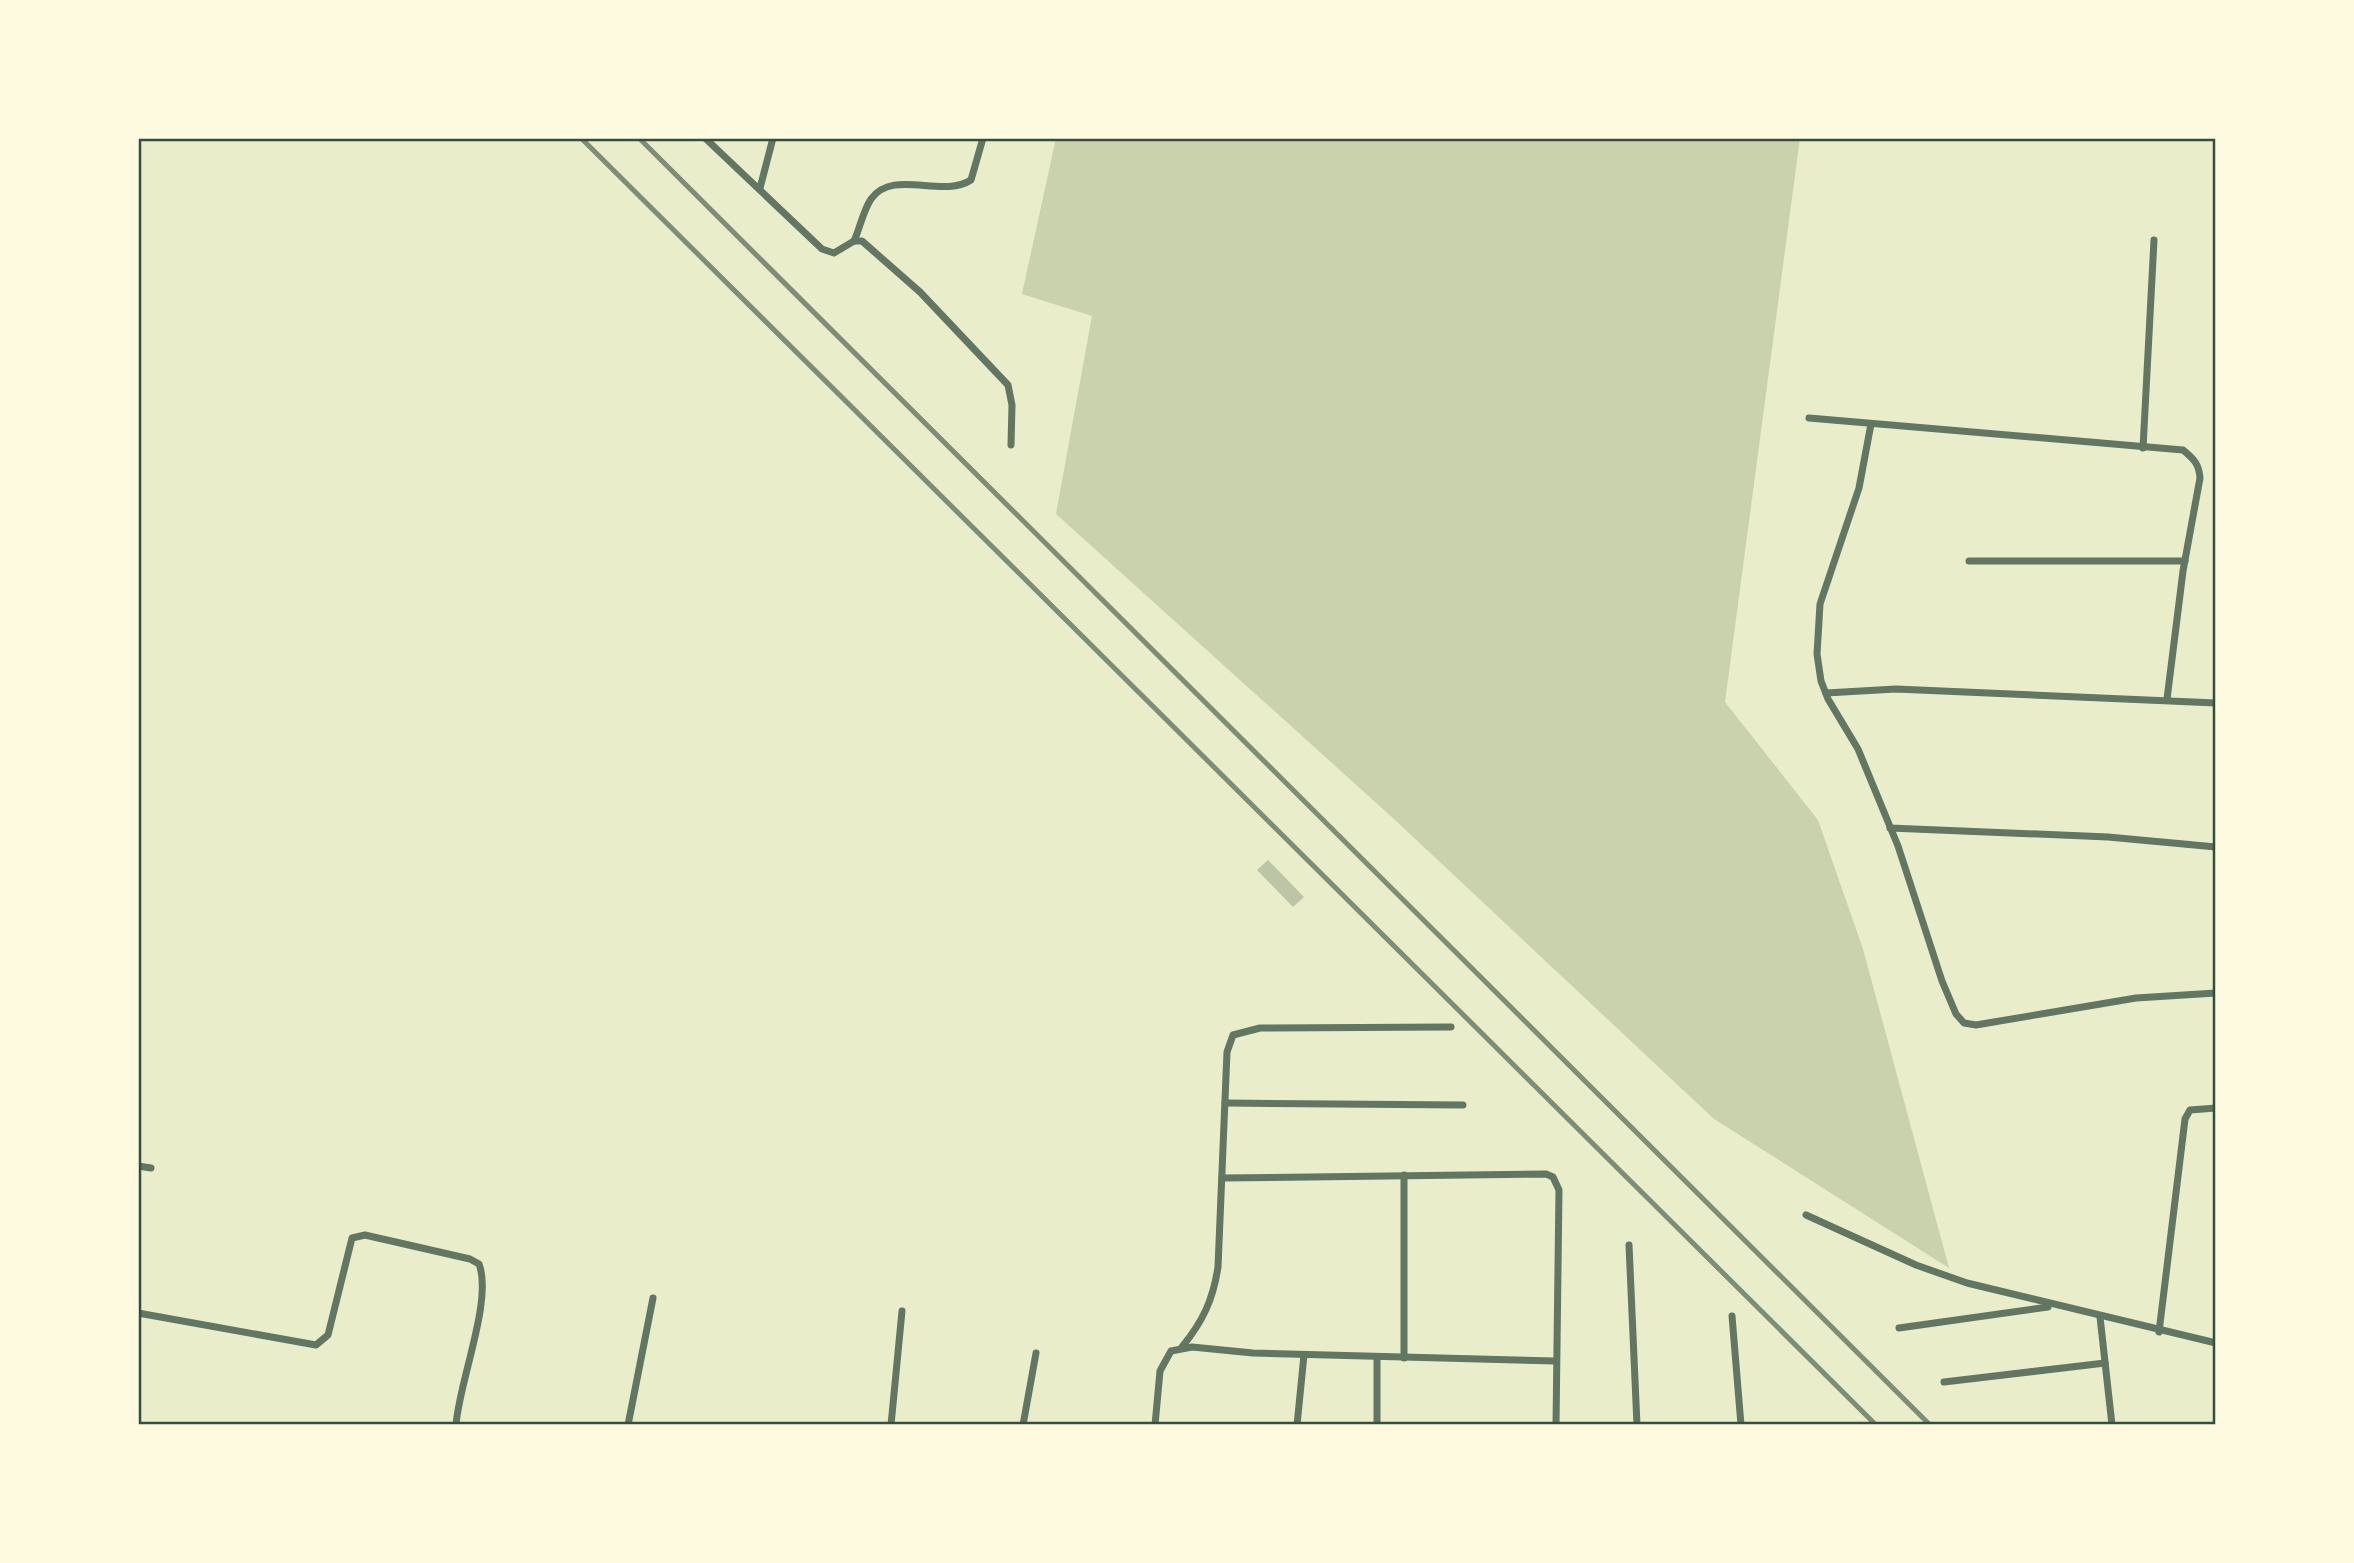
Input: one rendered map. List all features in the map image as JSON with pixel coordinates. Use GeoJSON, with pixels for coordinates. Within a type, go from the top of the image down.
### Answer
{"type":"FeatureCollection","features":[{"type":"Feature","properties":{"kind":"street"},"geometry":{"type":"LineString","coordinates":[[705,138],[822,249],[834,253],[854,241],[862,241],[881,256],[1003,377],[1011,393],[1011,445]]}},
{"type":"Feature","properties":{"kind":"street"},"geometry":{"type":"LineString","coordinates":[[760,188],[774,138]]}},
{"type":"Feature","properties":{"kind":"street"},"geometry":{"type":"LineString","coordinates":[[854,241],[870,201],[878,191],[891,186],[906,185],[950,189],[971,180],[983,138]]}},
{"type":"Feature","properties":{"kind":"street"},"geometry":{"type":"LineString","coordinates":[[2143,447],[2154,240]]}},
{"type":"Feature","properties":{"kind":"street"},"geometry":{"type":"LineString","coordinates":[[1809,418],[2183,450],[2199,466],[2200,478],[2185,561],[2167,699]]}},
{"type":"Feature","properties":{"kind":"street"},"geometry":{"type":"LineString","coordinates":[[1871,424],[1859,488],[1820,604],[1817,654],[1826,693],[1857,749],[1890,828],[1942,981],[1956,1014],[1964,1023],[1976,1025],[2136,998],[2216,993]]}},
{"type":"Feature","properties":{"kind":"street"},"geometry":{"type":"LineString","coordinates":[[1969,561],[2185,561]]}},
{"type":"Feature","properties":{"kind":"street"},"geometry":{"type":"LineString","coordinates":[[1826,693],[1896,689],[2216,703]]}},
{"type":"Feature","properties":{"kind":"street"},"geometry":{"type":"LineString","coordinates":[[1890,828],[2108,838],[2216,847]]}},
{"type":"Feature","properties":{"kind":"street"},"geometry":{"type":"LineString","coordinates":[[1182,1347],[1203,1320],[1213,1297],[1218,1267],[1228,1043],[1233,1035],[1242,1031],[1451,1027]]}},
{"type":"Feature","properties":{"kind":"street"},"geometry":{"type":"LineString","coordinates":[[1225,1103],[1462,1105]]}},
{"type":"Feature","properties":{"kind":"street"},"geometry":{"type":"LineString","coordinates":[[2159,1332],[2185,1119],[2190,1110],[2216,1108]]}},
{"type":"Feature","properties":{"kind":"street"},"geometry":{"type":"LineString","coordinates":[[138,1166],[150,1168]]}},
{"type":"Feature","properties":{"kind":"street"},"geometry":{"type":"LineString","coordinates":[[1222,1178],[1546,1174],[1553,1177],[1559,1189],[1556,1425]]}},
{"type":"Feature","properties":{"kind":"street"},"geometry":{"type":"LineString","coordinates":[[1404,1175],[1404,1357]]}},
{"type":"Feature","properties":{"kind":"street"},"geometry":{"type":"LineString","coordinates":[[1807,1215],[1916,1265],[1966,1283],[2159,1332],[2216,1343]]}},
{"type":"Feature","properties":{"kind":"street"},"geometry":{"type":"LineString","coordinates":[[138,1313],[316,1345],[328,1335],[352,1238],[365,1235],[470,1259],[480,1264],[484,1289],[457,1402],[456,1425]]}},
{"type":"Feature","properties":{"kind":"street"},"geometry":{"type":"LineString","coordinates":[[1629,1245],[1637,1425]]}},
{"type":"Feature","properties":{"kind":"street"},"geometry":{"type":"LineString","coordinates":[[628,1425],[653,1297]]}},
{"type":"Feature","properties":{"kind":"street"},"geometry":{"type":"LineString","coordinates":[[1899,1328],[2054,1306]]}},
{"type":"Feature","properties":{"kind":"street"},"geometry":{"type":"LineString","coordinates":[[891,1425],[902,1311]]}},
{"type":"Feature","properties":{"kind":"street"},"geometry":{"type":"LineString","coordinates":[[1732,1316],[1741,1425]]}},
{"type":"Feature","properties":{"kind":"street"},"geometry":{"type":"LineString","coordinates":[[2100,1317],[2112,1425]]}},
{"type":"Feature","properties":{"kind":"street"},"geometry":{"type":"LineString","coordinates":[[1155,1425],[1160,1371],[1171,1351],[1182,1347],[1304,1355],[1555,1361]]}},
{"type":"Feature","properties":{"kind":"street"},"geometry":{"type":"LineString","coordinates":[[1023,1425],[1036,1353]]}},
{"type":"Feature","properties":{"kind":"street"},"geometry":{"type":"LineString","coordinates":[[1297,1425],[1304,1355]]}},
{"type":"Feature","properties":{"kind":"street"},"geometry":{"type":"LineString","coordinates":[[1377,1357],[1377,1425]]}},
{"type":"Feature","properties":{"kind":"street"},"geometry":{"type":"LineString","coordinates":[[1944,1382],[2105,1363]]}},
{"type":"Feature","properties":{"kind":"green space"},"geometry":{"type":"Polygon","coordinates":[[[1056,138],[1800,138],[1725,702],[1818,820],[1863,949],[1949,1268],[1714,1119],[1394,819],[1056,514],[1092,316],[1022,294],[1056,138]]]}},
{"type":"Feature","properties":{"kind":"building"},"geometry":{"type":"Polygon","coordinates":[[[1268,860],[1304,897],[1293,907],[1257,870],[1268,860]]]}},
{"type":"Feature","properties":{"kind":"railway"},"geometry":{"type":"LineString","coordinates":[[581,138],[1876,1425]]}},
{"type":"Feature","properties":{"kind":"railway"},"geometry":{"type":"LineString","coordinates":[[639,138],[1930,1425]]}}]}
